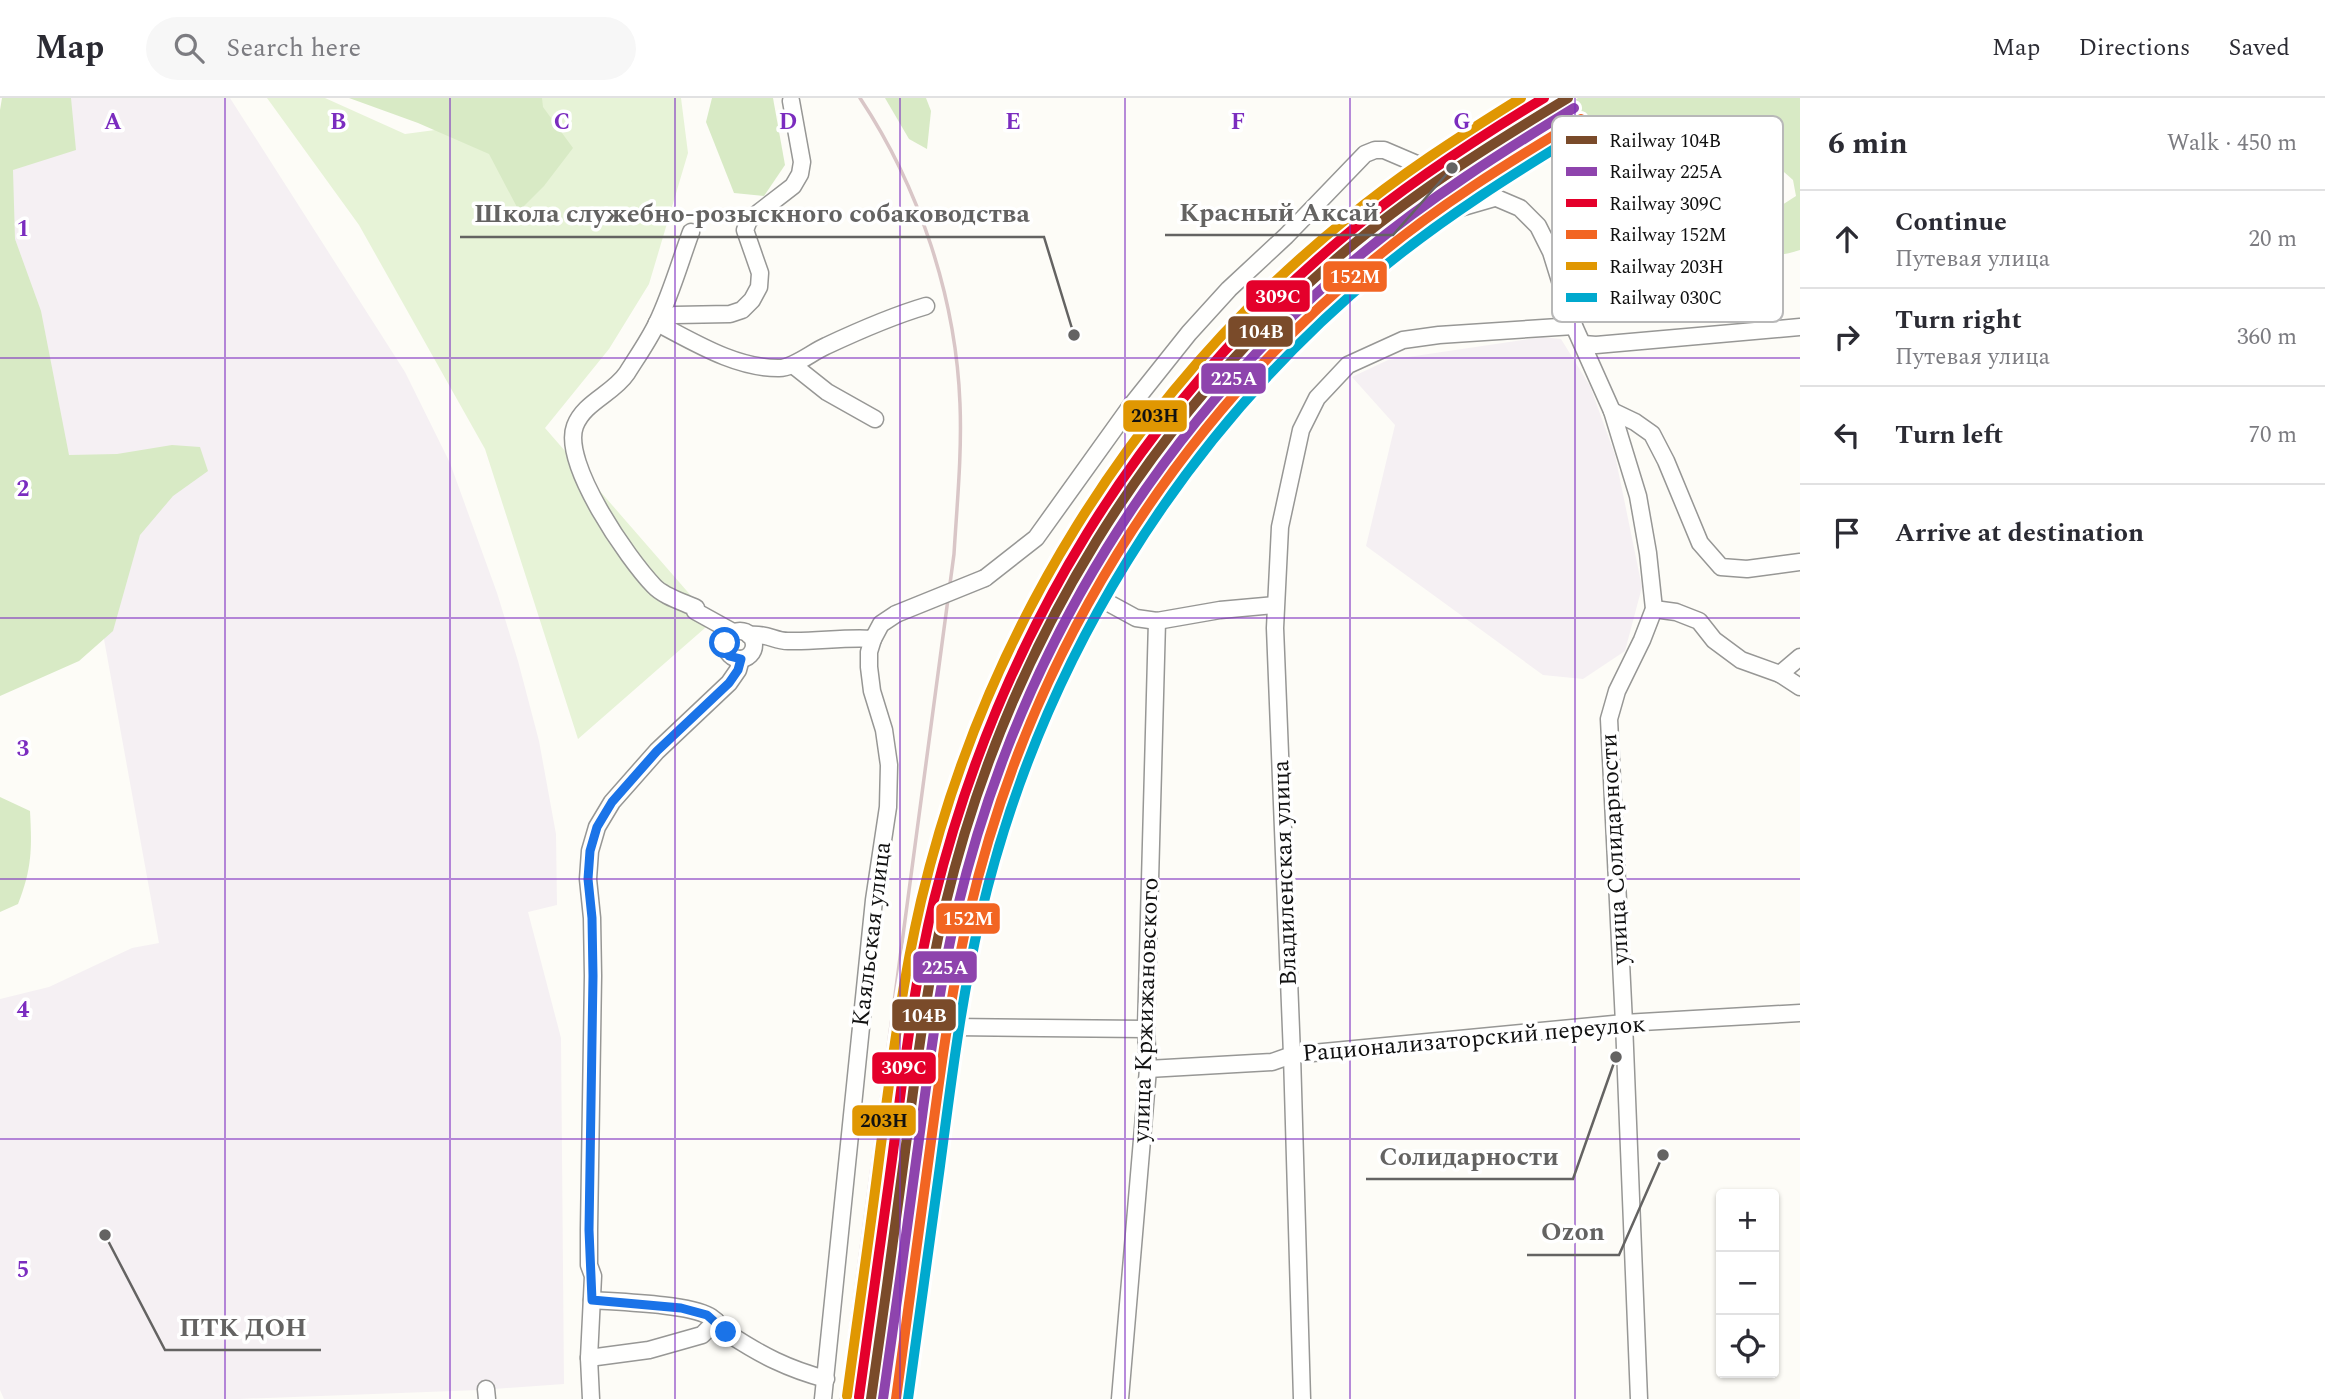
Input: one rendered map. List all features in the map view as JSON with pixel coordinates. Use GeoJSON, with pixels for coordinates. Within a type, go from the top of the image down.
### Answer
{"type":"FeatureCollection","features":[{"type":"Feature","properties":{"kind":"street"},"geometry":{"type":"LineString","coordinates":[[657,323],[675,316],[730,313],[742,310],[752,300],[759,287],[760,273],[746,230],[750,219],[793,186],[800,174],[802,162],[791,101]]}},
{"type":"Feature","properties":{"kind":"street"},"geometry":{"type":"LineString","coordinates":[[744,644],[769,635],[784,641],[846,637],[873,639],[881,624],[896,614],[985,578],[1036,538],[1129,407],[1189,333],[1365,154],[1384,150],[1494,198]]}},
{"type":"Feature","properties":{"kind":"street"},"geometry":{"type":"LineString","coordinates":[[1275,605],[1220,610],[1157,621],[1136,618],[1091,594],[1090,585],[1123,531],[1207,424],[1266,356],[1316,305],[1386,238],[1403,226],[1494,198]]}},
{"type":"Feature","properties":{"kind":"street","name":"улица Солидарности"},"geometry":{"type":"LineString","coordinates":[[1494,198],[1520,208],[1538,226],[1552,255]]}},
{"type":"Feature","properties":{"kind":"street"},"geometry":{"type":"LineString","coordinates":[[691,232],[657,323],[626,375],[613,390],[596,400],[583,413],[574,427],[573,444],[584,482],[609,526],[655,588],[696,608],[695,611],[744,644]]}},
{"type":"Feature","properties":{"kind":"street"},"geometry":{"type":"LineString","coordinates":[[657,323],[714,352],[746,363],[780,369],[793,365],[808,354],[847,336],[926,306]]}},
{"type":"Feature","properties":{"kind":"street","name":"улица Солидарности"},"geometry":{"type":"LineString","coordinates":[[1573,322],[1612,411],[1638,496],[1654,608],[1618,691],[1609,719],[1639,1399]]}},
{"type":"Feature","properties":{"kind":"street","name":"Владиленская улица"},"geometry":{"type":"LineString","coordinates":[[1302,1399],[1275,605],[1280,527],[1301,430],[1317,398],[1348,365],[1404,340],[1439,335],[1574,326]]}},
{"type":"Feature","properties":{"kind":"street"},"geometry":{"type":"LineString","coordinates":[[1583,344],[1800,327]]}},
{"type":"Feature","properties":{"kind":"street"},"geometry":{"type":"LineString","coordinates":[[793,365],[827,393],[875,419]]}},
{"type":"Feature","properties":{"kind":"street"},"geometry":{"type":"LineString","coordinates":[[1612,411],[1635,422],[1651,434],[1666,461],[1700,543],[1721,567],[1747,569],[1800,562]]}},
{"type":"Feature","properties":{"kind":"street"},"geometry":{"type":"LineString","coordinates":[[1654,608],[1676,612],[1699,621],[1714,640],[1741,660],[1780,674],[1800,687]]}},
{"type":"Feature","properties":{"kind":"street","name":"улица Кржижановского"},"geometry":{"type":"LineString","coordinates":[[1120,1399],[1148,1069],[1146,1029],[1157,621]]}},
{"type":"Feature","properties":{"kind":"street","name":"Каяльская улица"},"geometry":{"type":"LineString","coordinates":[[822,1399],[868,956],[888,807],[889,765],[869,667],[873,639]]}},
{"type":"Feature","properties":{"kind":"street"},"geometry":{"type":"LineString","coordinates":[[591,1399],[589,1358],[592,1300],[589,1230],[593,976],[588,879],[590,851],[597,827],[612,802],[657,751],[729,683],[738,670],[744,644]]}},
{"type":"Feature","properties":{"kind":"street"},"geometry":{"type":"LineString","coordinates":[[1780,674],[1800,657]]}},
{"type":"Feature","properties":{"kind":"street"},"geometry":{"type":"LineString","coordinates":[[953,1027],[944,1005],[945,989],[975,864],[1018,750]]}},
{"type":"Feature","properties":{"kind":"street","name":"Рационализаторский переулок"},"geometry":{"type":"LineString","coordinates":[[1148,1069],[1272,1062],[1292,1055],[1624,1023],[1800,1013]]}},
{"type":"Feature","properties":{"kind":"street"},"geometry":{"type":"LineString","coordinates":[[880,1399],[891,1300],[910,1229],[914,1173],[938,1047],[944,1035],[953,1027],[1146,1029]]}},
{"type":"Feature","properties":{"kind":"street"},"geometry":{"type":"LineString","coordinates":[[592,1300],[681,1308],[707,1315],[726,1332],[763,1355],[792,1369],[826,1379]]}},
{"type":"Feature","properties":{"kind":"street"},"geometry":{"type":"LineString","coordinates":[[589,1358],[649,1350],[702,1335],[716,1321]]}},
{"type":"Feature","properties":{"kind":"shaded area"},"geometry":{"type":"Polygon","coordinates":[[[36,98],[230,98],[405,372],[450,463],[497,593],[518,661],[539,741],[556,834],[557,905],[528,912],[561,1038],[564,1384],[480,1390],[239,1399],[4,1399],[0,1390],[0,999],[49,987],[132,948],[159,943],[75,479],[59,478],[0,158],[36,98]]]}},
{"type":"Feature","properties":{"kind":"shaded area"},"geometry":{"type":"Polygon","coordinates":[[[1542,337],[1561,339],[1590,386],[1615,455],[1642,587],[1625,651],[1583,679],[1543,675],[1366,546],[1395,425],[1352,377],[1388,360],[1542,337]]]}},
{"type":"Feature","properties":{"kind":"green space"},"geometry":{"type":"Polygon","coordinates":[[[2,98],[71,98],[76,150],[13,170],[15,239],[41,311],[69,455],[117,454],[172,445],[200,447],[208,471],[173,496],[140,535],[113,631],[79,661],[0,696],[0,110],[2,98]]]}},
{"type":"Feature","properties":{"kind":"green space"},"geometry":{"type":"Polygon","coordinates":[[[267,98],[325,98],[405,134],[450,128],[468,98],[681,98],[688,153],[649,284],[609,349],[545,428],[713,621],[578,739],[485,449],[359,225],[267,98]]]}},
{"type":"Feature","properties":{"kind":"green space"},"geometry":{"type":"Polygon","coordinates":[[[349,98],[542,98],[543,107],[573,148],[544,186],[519,211],[489,154],[418,123],[349,98]]]}},
{"type":"Feature","properties":{"kind":"green space"},"geometry":{"type":"Polygon","coordinates":[[[712,98],[773,98],[785,165],[764,196],[734,193],[706,122],[712,98]]]}},
{"type":"Feature","properties":{"kind":"green space"},"geometry":{"type":"Polygon","coordinates":[[[885,98],[926,98],[931,111],[927,149],[909,139],[885,98]]]}},
{"type":"Feature","properties":{"kind":"green space"},"geometry":{"type":"Polygon","coordinates":[[[1578,98],[1800,98],[1800,250],[1783,254],[1783,204],[1796,196],[1793,180],[1783,171],[1783,116],[1552,116],[1552,155],[1526,164],[1516,140],[1578,98]]]}},
{"type":"Feature","properties":{"kind":"green space"},"geometry":{"type":"Polygon","coordinates":[[[0,797],[30,811],[31,836],[28,869],[18,904],[0,912],[0,797]]]}},
{"type":"Feature","properties":{"kind":"railway"},"geometry":{"type":"LineString","coordinates":[[841,1399],[954,554],[960,442],[957,364],[951,324],[931,244],[900,168],[860,98]]}},
{"type":"Feature","properties":{"kind":"rail line","name":"203Н"},"geometry":{"type":"LineString","coordinates":[[847,1396],[898,1026],[921,901],[949,803],[984,707],[1027,615],[1077,526],[1134,442],[1197,363],[1268,289],[1344,221],[1408,172],[1521,98]]}},
{"type":"Feature","properties":{"kind":"rail line","name":"309С"},"geometry":{"type":"LineString","coordinates":[[859,1397],[910,1025],[934,900],[962,803],[997,710],[1038,620],[1087,534],[1142,452],[1204,374],[1272,302],[1347,234],[1394,197],[1544,98]]}},
{"type":"Feature","properties":{"kind":"rail line","name":"104В"},"geometry":{"type":"LineString","coordinates":[[871,1399],[922,1029],[945,906],[972,810],[1006,717],[1048,627],[1096,541],[1152,459],[1214,381],[1282,309],[1356,242],[1406,203],[1568,98]]}},
{"type":"Feature","properties":{"kind":"rail line","name":"225А"},"geometry":{"type":"LineString","coordinates":[[1561,116],[1574,108]]}},
{"type":"Feature","properties":{"kind":"rail line","name":"225А"},"geometry":{"type":"LineString","coordinates":[[883,1399],[934,1032],[957,910],[984,815],[1018,723],[1059,633],[1107,548],[1162,467],[1223,390],[1290,318],[1364,252],[1414,213],[1552,122]]}},
{"type":"Feature","properties":{"kind":"rail line","name":"152М"},"geometry":{"type":"LineString","coordinates":[[896,1399],[946,1035],[969,914],[995,820],[1028,728],[1069,639],[1117,555],[1171,474],[1232,398],[1299,327],[1372,261],[1422,222],[1552,137]]}},
{"type":"Feature","properties":{"kind":"rail line","name":"030C"},"geometry":{"type":"LineString","coordinates":[[908,1399],[957,1042],[980,918],[1006,824],[1039,733],[1080,646],[1127,561],[1181,481],[1241,406],[1308,335],[1380,270],[1429,232],[1552,151]]}},
{"type":"Feature","properties":{"kind":"place","name":"Красный Аксай"},"geometry":{"type":"Point","coordinates":[1452,168]}},
{"type":"Feature","properties":{"kind":"place","name":"Школа служебно-розыскного собаководства"},"geometry":{"type":"Point","coordinates":[1074,335]}},
{"type":"Feature","properties":{"kind":"place","name":"Солидарности"},"geometry":{"type":"Point","coordinates":[1616,1057]}},
{"type":"Feature","properties":{"kind":"place","name":"Ozon"},"geometry":{"type":"Point","coordinates":[1663,1155]}},
{"type":"Feature","properties":{"kind":"place","name":"ПТК ДОН"},"geometry":{"type":"Point","coordinates":[105,1235]}},
{"type":"Feature","properties":{"kind":"route"},"geometry":{"type":"LineString","coordinates":[[725,643],[729,656],[741,659],[738,670],[729,683],[657,751],[612,802],[597,827],[590,851],[588,879],[593,976],[589,1230],[592,1300],[681,1308],[707,1315],[726,1332]]}}]}
